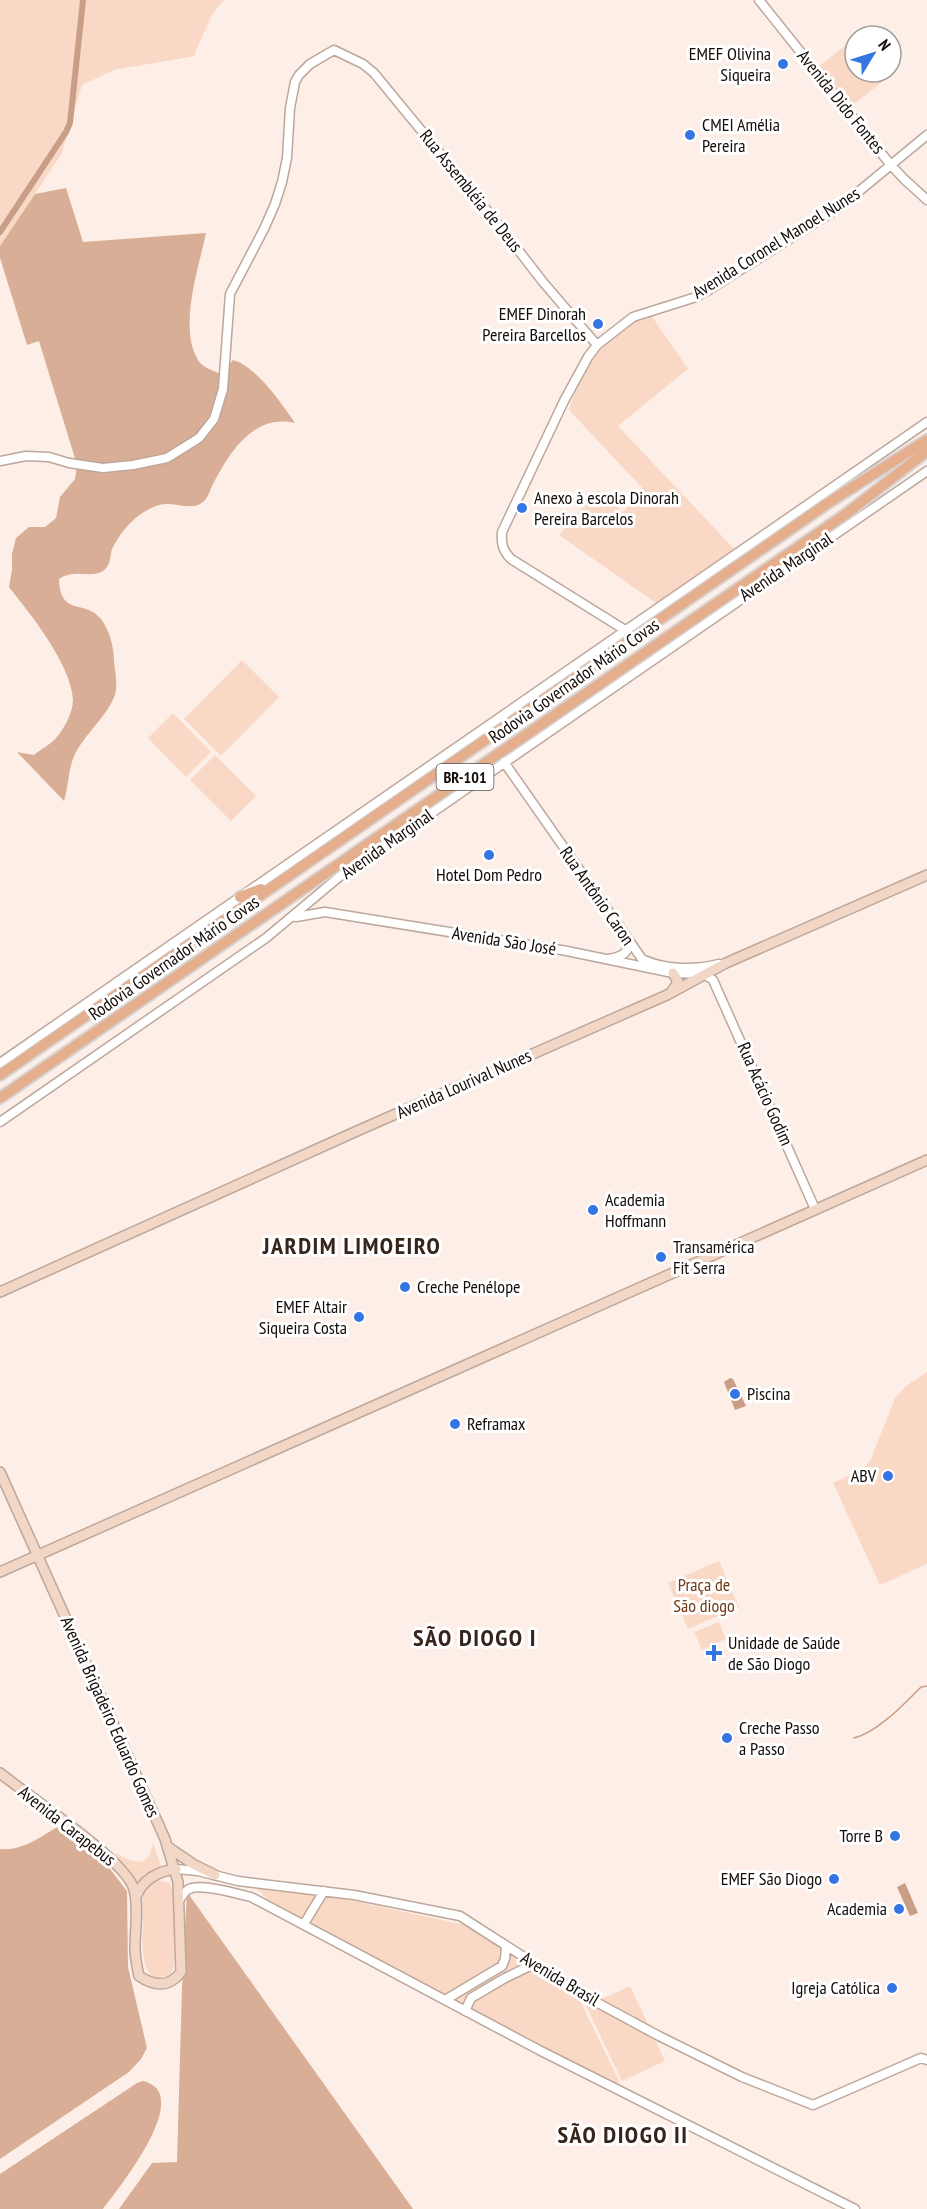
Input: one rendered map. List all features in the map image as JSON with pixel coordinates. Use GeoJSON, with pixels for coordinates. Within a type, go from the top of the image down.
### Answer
{"type":"FeatureCollection","features":[{"type":"Feature","properties":{"kind":"main road","name":"Rodovia Governador Mário Covas"},"geometry":{"type":"LineString","coordinates":[[0,1075],[811,514],[927,440]]}},
{"type":"Feature","properties":{"kind":"main road","name":"Rodovia Governador Mário Covas"},"geometry":{"type":"LineString","coordinates":[[0,1098],[846,514],[927,451]]}},
{"type":"Feature","properties":{"kind":"main road","name":"Avenida Lourival Nunes"},"geometry":{"type":"LineString","coordinates":[[0,1292],[357,1131],[667,995],[726,963],[927,875]]}},
{"type":"Feature","properties":{"kind":"main road"},"geometry":{"type":"LineString","coordinates":[[240,897],[278,883]]}},
{"type":"Feature","properties":{"kind":"main road"},"geometry":{"type":"LineString","coordinates":[[667,995],[678,982],[673,974]]}},
{"type":"Feature","properties":{"kind":"main road"},"geometry":{"type":"LineString","coordinates":[[0,1572],[927,1160]]}},
{"type":"Feature","properties":{"kind":"main road","name":"Avenida Brigadeiro Eduardo Gomes"},"geometry":{"type":"LineString","coordinates":[[0,1472],[176,1869],[180,1899],[181,1972]]}},
{"type":"Feature","properties":{"kind":"main road","name":"Avenida Carapebus"},"geometry":{"type":"LineString","coordinates":[[0,1773],[118,1865],[130,1881],[135,1898],[135,1950],[139,1976],[154,1984],[162,1985],[174,1980],[181,1972]]}},
{"type":"Feature","properties":{"kind":"main road"},"geometry":{"type":"LineString","coordinates":[[168,1847],[193,1864],[215,1875]]}},
{"type":"Feature","properties":{"kind":"main road"},"geometry":{"type":"LineString","coordinates":[[135,1898],[141,1886],[150,1878],[164,1871],[176,1869]]}},
{"type":"Feature","properties":{"kind":"street","name":"Avenida Dido Fontes"},"geometry":{"type":"LineString","coordinates":[[759,0],[890,164],[927,200]]}},
{"type":"Feature","properties":{"kind":"street","name":"Rua Assembléia de Deus"},"geometry":{"type":"LineString","coordinates":[[0,461],[20,456],[49,457],[69,463],[103,468],[133,465],[166,458],[200,438],[214,419],[223,389],[230,294],[264,229],[282,182],[287,158],[290,108],[295,82],[310,64],[334,50],[363,64],[374,73],[543,282],[597,345]]}},
{"type":"Feature","properties":{"kind":"street","name":"Avenida Coronel Manoel Nunes"},"geometry":{"type":"LineString","coordinates":[[625,630],[511,559],[506,554],[501,541],[502,532],[553,422],[588,357],[597,345],[617,328],[642,313],[696,297],[840,207],[927,135]]}},
{"type":"Feature","properties":{"kind":"street"},"geometry":{"type":"LineString","coordinates":[[0,1063],[927,422]]}},
{"type":"Feature","properties":{"kind":"street","name":"Avenida Marginal"},"geometry":{"type":"LineString","coordinates":[[0,1122],[227,965],[292,918],[339,877],[927,471]]}},
{"type":"Feature","properties":{"kind":"street","name":"Rua Antônio Caron"},"geometry":{"type":"LineString","coordinates":[[504,762],[642,959],[652,964],[690,968],[726,963]]}},
{"type":"Feature","properties":{"kind":"street","name":"Avenida São José"},"geometry":{"type":"LineString","coordinates":[[292,918],[325,912],[567,951],[673,974],[704,974]]}},
{"type":"Feature","properties":{"kind":"street"},"geometry":{"type":"LineString","coordinates":[[602,959],[622,956],[628,948],[627,940]]}},
{"type":"Feature","properties":{"kind":"street","name":"Rua Acácio Godim"},"geometry":{"type":"LineString","coordinates":[[704,974],[713,980],[816,1209]]}},
{"type":"Feature","properties":{"kind":"street","name":"Avenida Brasil"},"geometry":{"type":"LineString","coordinates":[[176,1869],[198,1871],[238,1881],[354,1895],[460,1916],[583,1995],[668,2041],[742,2077],[813,2105],[921,2058],[927,2060]]}},
{"type":"Feature","properties":{"kind":"street"},"geometry":{"type":"LineString","coordinates":[[180,1899],[186,1890],[193,1887],[251,1897],[465,2011],[855,2209]]}},
{"type":"Feature","properties":{"kind":"street"},"geometry":{"type":"LineString","coordinates":[[304,1924],[324,1891]]}},
{"type":"Feature","properties":{"kind":"street"},"geometry":{"type":"LineString","coordinates":[[445,2000],[502,1966],[506,1946]]}},
{"type":"Feature","properties":{"kind":"street"},"geometry":{"type":"LineString","coordinates":[[465,2011],[471,1998],[534,1964]]}},
{"type":"Feature","properties":{"kind":"green space"},"geometry":{"type":"Polygon","coordinates":[[[0,0],[224,0],[213,13],[195,56],[114,70],[82,85],[62,153],[0,246],[0,0]]]}},
{"type":"Feature","properties":{"kind":"green space"},"geometry":{"type":"Polygon","coordinates":[[[843,47],[843,84],[879,84],[849,108],[817,68],[843,47]]]}},
{"type":"Feature","properties":{"kind":"green space"},"geometry":{"type":"Polygon","coordinates":[[[651,315],[688,369],[618,426],[737,552],[659,605],[559,535],[598,490],[623,512],[644,490],[569,410],[585,373],[599,351],[629,324],[651,315]]]}},
{"type":"Feature","properties":{"kind":"green space"},"geometry":{"type":"Polygon","coordinates":[[[242,660],[279,697],[221,756],[184,719],[242,660]]]}},
{"type":"Feature","properties":{"kind":"green space"},"geometry":{"type":"Polygon","coordinates":[[[173,713],[211,752],[186,777],[148,738],[173,713]]]}},
{"type":"Feature","properties":{"kind":"green space"},"geometry":{"type":"Polygon","coordinates":[[[215,755],[256,796],[231,821],[190,780],[215,755]]]}},
{"type":"Feature","properties":{"kind":"green space","name":"ABV"},"geometry":{"type":"Polygon","coordinates":[[[927,1372],[927,1564],[880,1585],[833,1483],[864,1469],[871,1459],[895,1398],[906,1386],[927,1372]]]}},
{"type":"Feature","properties":{"kind":"green space","name":"Praça de São diogo"},"geometry":{"type":"Polygon","coordinates":[[[719,1561],[739,1607],[688,1629],[668,1583],[719,1561]]]}},
{"type":"Feature","properties":{"kind":"green space"},"geometry":{"type":"Polygon","coordinates":[[[719,1622],[726,1639],[702,1650],[694,1632],[719,1622]]]}},
{"type":"Feature","properties":{"kind":"green space"},"geometry":{"type":"Polygon","coordinates":[[[153,1843],[161,1866],[145,1874],[137,1884],[129,1869],[115,1855],[140,1862],[148,1857],[153,1843]]]}},
{"type":"Feature","properties":{"kind":"green space"},"geometry":{"type":"Polygon","coordinates":[[[158,1880],[170,1883],[175,1899],[174,1968],[171,1973],[160,1977],[153,1976],[147,1970],[142,1939],[143,1895],[151,1883],[158,1880]]]}},
{"type":"Feature","properties":{"kind":"green space"},"geometry":{"type":"Polygon","coordinates":[[[254,1886],[331,1896],[465,1925],[578,1996],[619,2081],[617,2085],[496,2025],[267,1899],[254,1886]]]}},
{"type":"Feature","properties":{"kind":"green space"},"geometry":{"type":"Polygon","coordinates":[[[630,1986],[665,2061],[622,2081],[586,2006],[630,1986]]]}},
{"type":"Feature","properties":{"kind":"shaded area"},"geometry":{"type":"Polygon","coordinates":[[[66,188],[83,242],[206,233],[195,279],[190,314],[192,346],[198,360],[205,367],[221,374],[233,360],[242,364],[268,387],[295,423],[267,424],[246,437],[228,458],[207,498],[199,505],[159,505],[138,516],[117,540],[108,566],[103,571],[93,574],[71,574],[59,579],[60,591],[69,603],[95,613],[104,624],[112,645],[116,683],[114,698],[110,705],[73,758],[64,801],[17,752],[34,755],[59,734],[71,710],[73,700],[71,686],[58,656],[9,587],[16,538],[29,527],[45,527],[56,518],[60,497],[75,479],[77,465],[39,341],[27,345],[0,258],[0,246],[35,194],[66,188]]]}},
{"type":"Feature","properties":{"kind":"shaded area","name":"Piscina"},"geometry":{"type":"Polygon","coordinates":[[[730,1378],[733,1379],[746,1406],[735,1410],[724,1382],[730,1378]]]}},
{"type":"Feature","properties":{"kind":"shaded area"},"geometry":{"type":"Polygon","coordinates":[[[57,1827],[110,1869],[127,1891],[128,1967],[147,2048],[129,2072],[0,2159],[0,1849],[23,1846],[57,1827]]]}},
{"type":"Feature","properties":{"kind":"shaded area"},"geometry":{"type":"Polygon","coordinates":[[[905,1883],[918,1913],[910,1916],[897,1887],[905,1883]]]}},
{"type":"Feature","properties":{"kind":"shaded area"},"geometry":{"type":"Polygon","coordinates":[[[187,1892],[413,2209],[119,2209],[152,2163],[177,2162],[187,1892]]]}},
{"type":"Feature","properties":{"kind":"shaded area"},"geometry":{"type":"Polygon","coordinates":[[[143,2081],[157,2089],[161,2103],[158,2122],[136,2163],[103,2209],[0,2209],[0,2174],[143,2081]]]}},
{"type":"Feature","properties":{"kind":"waterway"},"geometry":{"type":"LineString","coordinates":[[0,232],[70,123],[83,0]]}},
{"type":"Feature","properties":{"kind":"waterway"},"geometry":{"type":"LineString","coordinates":[[854,1738],[881,1724],[921,1687],[927,1686]]}},
{"type":"Feature","properties":{"kind":"place","name":"EMEF Olivina Siqueira"},"geometry":{"type":"Point","coordinates":[783,64]}},
{"type":"Feature","properties":{"kind":"place","name":"CMEI Amélia Pereira"},"geometry":{"type":"Point","coordinates":[690,135]}},
{"type":"Feature","properties":{"kind":"place","name":"EMEF Dinorah Pereira Barcellos"},"geometry":{"type":"Point","coordinates":[598,324]}},
{"type":"Feature","properties":{"kind":"place","name":"Anexo à escola Dinorah Pereira Barcelos"},"geometry":{"type":"Point","coordinates":[522,508]}},
{"type":"Feature","properties":{"kind":"place","name":"Hotel Dom Pedro"},"geometry":{"type":"Point","coordinates":[489,855]}},
{"type":"Feature","properties":{"kind":"place","name":"Academia Hoffmann"},"geometry":{"type":"Point","coordinates":[593,1210]}},
{"type":"Feature","properties":{"kind":"place","name":"Transamérica Fit Serra"},"geometry":{"type":"Point","coordinates":[661,1257]}},
{"type":"Feature","properties":{"kind":"place","name":"Creche Penélope"},"geometry":{"type":"Point","coordinates":[405,1287]}},
{"type":"Feature","properties":{"kind":"place","name":"EMEF Altair Siqueira Costa"},"geometry":{"type":"Point","coordinates":[359,1317]}},
{"type":"Feature","properties":{"kind":"place","name":"Piscina"},"geometry":{"type":"Point","coordinates":[735,1394]}},
{"type":"Feature","properties":{"kind":"place","name":"Reframax"},"geometry":{"type":"Point","coordinates":[455,1424]}},
{"type":"Feature","properties":{"kind":"place","name":"ABV"},"geometry":{"type":"Point","coordinates":[888,1476]}},
{"type":"Feature","properties":{"kind":"place","name":"Unidade de Saúde de São Diogo"},"geometry":{"type":"Point","coordinates":[714,1653]}},
{"type":"Feature","properties":{"kind":"place","name":"Creche Passo a Passo"},"geometry":{"type":"Point","coordinates":[727,1738]}},
{"type":"Feature","properties":{"kind":"place","name":"Torre B"},"geometry":{"type":"Point","coordinates":[895,1836]}},
{"type":"Feature","properties":{"kind":"place","name":"EMEF São Diogo"},"geometry":{"type":"Point","coordinates":[834,1879]}},
{"type":"Feature","properties":{"kind":"place","name":"Academia"},"geometry":{"type":"Point","coordinates":[899,1909]}},
{"type":"Feature","properties":{"kind":"place","name":"Igreja Católica"},"geometry":{"type":"Point","coordinates":[892,1988]}},
{"type":"Feature","properties":{"kind":"district","name":"JARDIM LIMOEIRO"},"geometry":{"type":"Point","coordinates":[352,1246]}},
{"type":"Feature","properties":{"kind":"district","name":"SÃO DIOGO I"},"geometry":{"type":"Point","coordinates":[475,1638]}},
{"type":"Feature","properties":{"kind":"district","name":"SÃO DIOGO II"},"geometry":{"type":"Point","coordinates":[623,2135]}}]}
